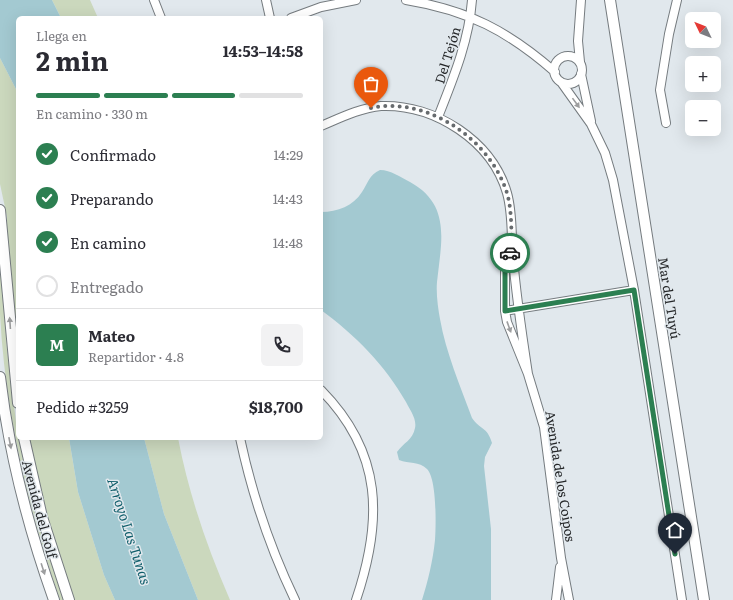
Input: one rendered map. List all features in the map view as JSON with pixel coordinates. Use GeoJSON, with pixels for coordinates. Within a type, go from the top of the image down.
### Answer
{"type":"FeatureCollection","features":[{"type":"Feature","properties":{"kind":"street"},"geometry":{"type":"LineString","coordinates":[[154,0],[160,16]]}},
{"type":"Feature","properties":{"kind":"street"},"geometry":{"type":"LineString","coordinates":[[266,0],[270,16]]}},
{"type":"Feature","properties":{"kind":"street"},"geometry":{"type":"LineString","coordinates":[[296,16],[321,7],[356,0]]}},
{"type":"Feature","properties":{"kind":"street"},"geometry":{"type":"LineString","coordinates":[[406,0],[441,7],[471,17],[511,37],[555,72],[591,124],[604,153],[613,180],[634,290],[682,600]]}},
{"type":"Feature","properties":{"kind":"street","name":"Del Tejón"},"geometry":{"type":"LineString","coordinates":[[438,116],[457,70],[471,17],[472,0]]}},
{"type":"Feature","properties":{"kind":"street"},"geometry":{"type":"LineString","coordinates":[[581,0],[578,41],[581,74],[591,124]]}},
{"type":"Feature","properties":{"kind":"street","name":"Mar del Tuyú"},"geometry":{"type":"LineString","coordinates":[[610,0],[704,600]]}},
{"type":"Feature","properties":{"kind":"street"},"geometry":{"type":"LineString","coordinates":[[666,123],[660,90],[669,34],[677,0]]}},
{"type":"Feature","properties":{"kind":"street"},"geometry":{"type":"LineString","coordinates":[[542,61],[558,61],[569,56],[578,41]]}},
{"type":"Feature","properties":{"kind":"street"},"geometry":{"type":"LineString","coordinates":[[569,56],[580,62]]}},
{"type":"Feature","properties":{"kind":"street"},"geometry":{"type":"LineString","coordinates":[[555,72],[558,61]]}},
{"type":"Feature","properties":{"kind":"street"},"geometry":{"type":"LineString","coordinates":[[562,82],[573,83],[581,74]]}},
{"type":"Feature","properties":{"kind":"street","name":"Avenida de los Coipos"},"geometry":{"type":"LineString","coordinates":[[323,125],[347,114],[380,106],[404,107],[438,116],[460,130],[487,156],[496,169],[507,193],[510,210],[518,309],[528,374]]}},
{"type":"Feature","properties":{"kind":"street"},"geometry":{"type":"LineString","coordinates":[[0,210],[16,382]]}},
{"type":"Feature","properties":{"kind":"street","name":"Avenida de los Coipos"},"geometry":{"type":"LineString","coordinates":[[512,247],[505,271],[505,311],[507,322],[528,374],[544,427],[561,558],[569,600]]}},
{"type":"Feature","properties":{"kind":"street"},"geometry":{"type":"LineString","coordinates":[[505,311],[634,290]]}},
{"type":"Feature","properties":{"kind":"street","name":"Avenida del Golf"},"geometry":{"type":"LineString","coordinates":[[0,377],[6,419],[28,521],[54,600]]}},
{"type":"Feature","properties":{"kind":"street"},"geometry":{"type":"LineString","coordinates":[[323,392],[344,416],[355,432],[368,469],[373,496],[374,523],[372,542],[366,572],[356,600]]}},
{"type":"Feature","properties":{"kind":"street","name":"Avenida del Golf"},"geometry":{"type":"LineString","coordinates":[[24,440],[42,517],[70,600]]}},
{"type":"Feature","properties":{"kind":"street"},"geometry":{"type":"LineString","coordinates":[[240,440],[252,491],[261,518],[295,600]]}},
{"type":"Feature","properties":{"kind":"street","name":"Avenida de los Coipos"},"geometry":{"type":"LineString","coordinates":[[556,600],[561,558]]}},
{"type":"Feature","properties":{"kind":"green space"},"geometry":{"type":"Polygon","coordinates":[[[52,0],[90,0],[97,16],[60,16],[52,0]]]}},
{"type":"Feature","properties":{"kind":"green space"},"geometry":{"type":"Polygon","coordinates":[[[0,58],[16,89],[16,343],[7,242],[7,217],[0,184],[0,58]]]}},
{"type":"Feature","properties":{"kind":"green space"},"geometry":{"type":"Polygon","coordinates":[[[0,250],[7,350],[16,422],[16,438],[7,387],[0,314],[0,250]]]}},
{"type":"Feature","properties":{"kind":"green space"},"geometry":{"type":"Polygon","coordinates":[[[16,440],[19,440],[27,479],[38,520],[65,600],[60,600],[48,565],[28,494],[16,440]]]}},
{"type":"Feature","properties":{"kind":"green space"},"geometry":{"type":"Polygon","coordinates":[[[29,440],[69,440],[78,492],[104,575],[115,600],[74,600],[52,535],[29,440]]]}},
{"type":"Feature","properties":{"kind":"green space"},"geometry":{"type":"Polygon","coordinates":[[[145,440],[178,440],[193,500],[230,600],[198,600],[164,514],[145,440]]]}},
{"type":"Feature","properties":{"kind":"water"},"geometry":{"type":"Polygon","coordinates":[[[0,0],[52,0],[60,16],[16,16],[16,89],[0,58],[0,0]]]}},
{"type":"Feature","properties":{"kind":"water"},"geometry":{"type":"Polygon","coordinates":[[[380,170],[388,171],[410,182],[423,191],[432,202],[438,213],[441,226],[441,239],[437,291],[443,332],[454,369],[472,418],[486,431],[492,443],[485,457],[484,466],[491,529],[491,600],[422,600],[430,570],[435,540],[436,524],[433,482],[430,474],[424,466],[399,460],[397,452],[414,432],[414,418],[398,388],[379,363],[357,340],[323,312],[323,212],[339,209],[354,201],[376,172],[380,170]]]}},
{"type":"Feature","properties":{"kind":"water","name":"Arroyo Las Tunas"},"geometry":{"type":"Polygon","coordinates":[[[69,440],[145,440],[164,514],[198,600],[115,600],[104,575],[78,492],[69,440]]]}},
{"type":"Feature","properties":{"kind":"way so far"},"geometry":{"type":"LineString","coordinates":[[371,108],[380,106],[404,107],[438,116],[460,130],[474,142],[487,156],[496,169],[507,193],[510,210],[512,247],[510,253]]}},
{"type":"Feature","properties":{"kind":"route"},"geometry":{"type":"LineString","coordinates":[[510,253],[505,271],[505,311],[634,290],[675,554]]}}]}
